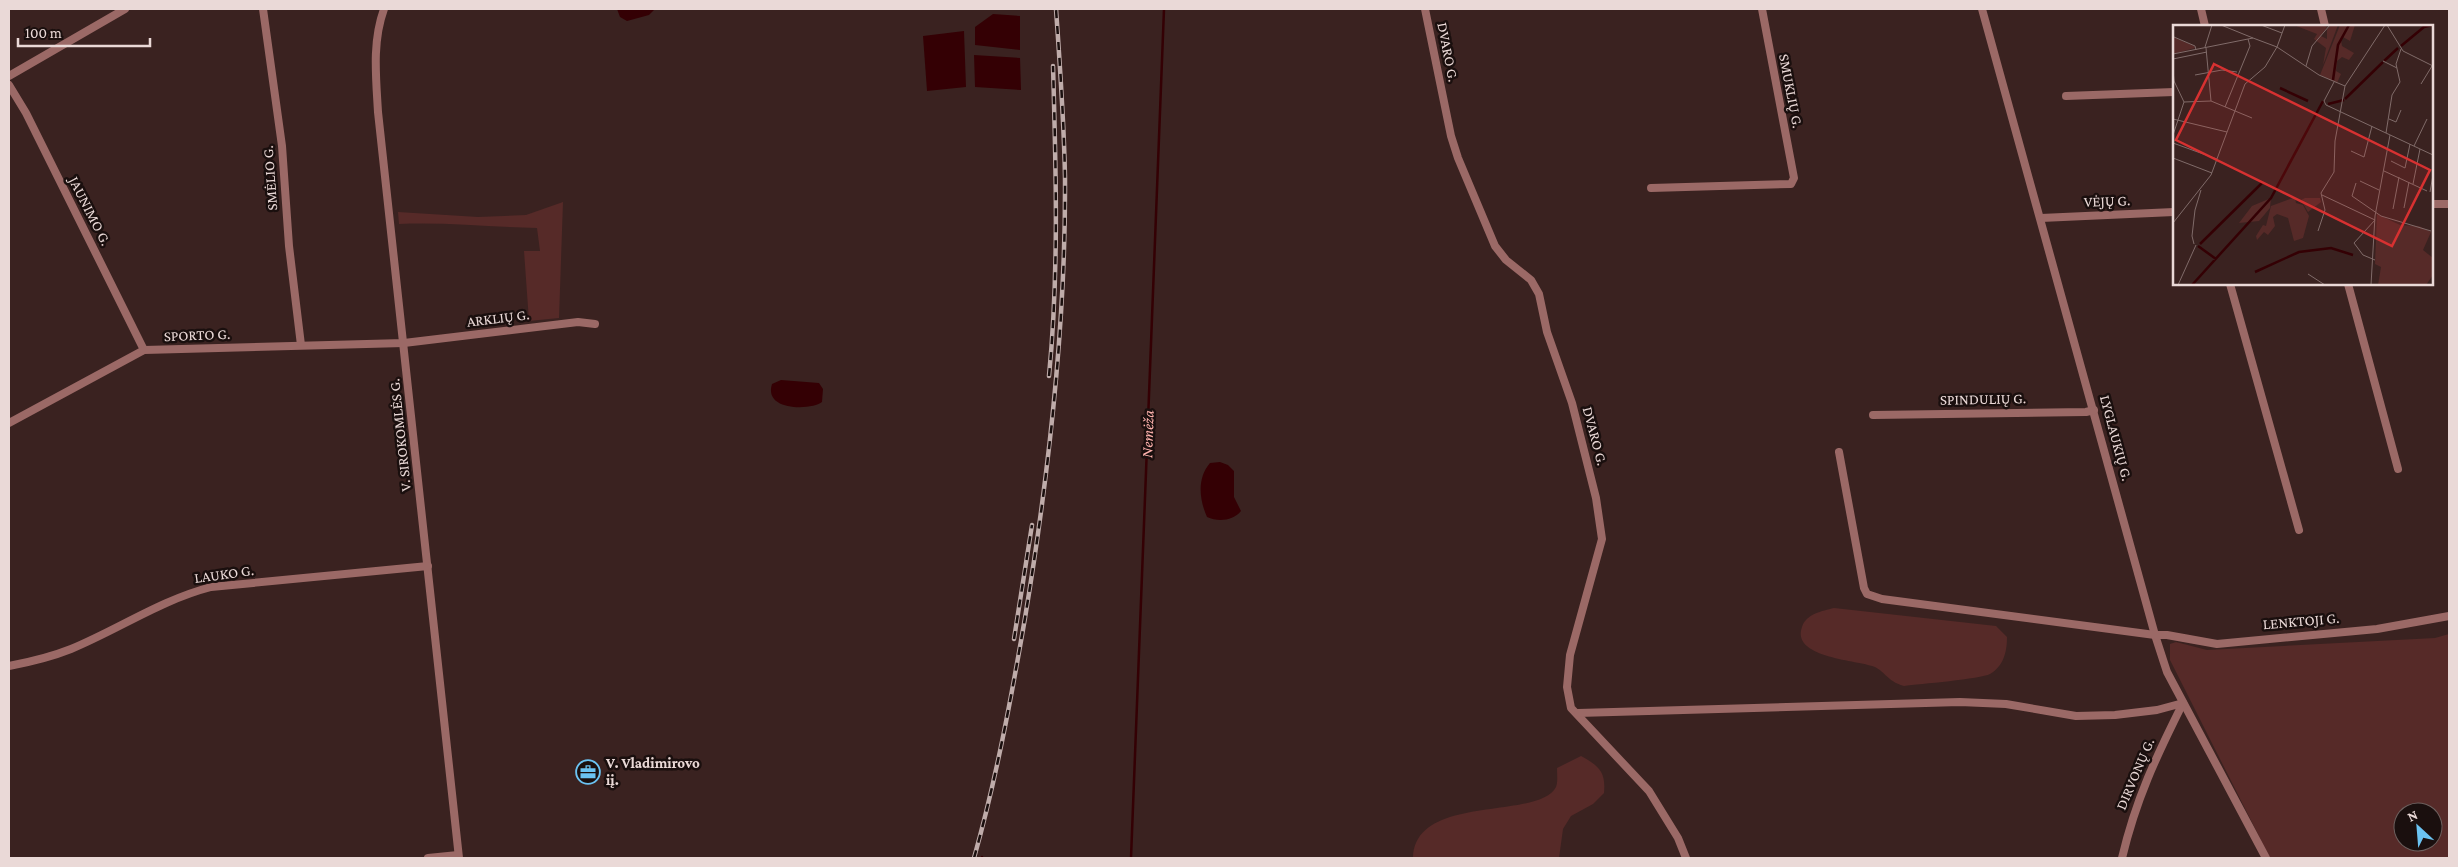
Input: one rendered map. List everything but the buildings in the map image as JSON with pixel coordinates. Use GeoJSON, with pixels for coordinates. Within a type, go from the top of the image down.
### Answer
{"type":"FeatureCollection","features":[{"type":"Feature","properties":{"kind":"street"},"geometry":{"type":"LineString","coordinates":[[9,76],[107,17],[125,9]]}},
{"type":"Feature","properties":{"kind":"street","name":"SMĖLIO G."},"geometry":{"type":"LineString","coordinates":[[263,9],[282,146],[289,246],[301,345]]}},
{"type":"Feature","properties":{"kind":"street","name":"V. SIROKOMLĖS G."},"geometry":{"type":"LineString","coordinates":[[384,9],[379,23],[376,46],[378,112],[458,857]]}},
{"type":"Feature","properties":{"kind":"street","name":"DVARO G."},"geometry":{"type":"LineString","coordinates":[[1425,9],[1451,136],[1458,158],[1495,246],[1506,260],[1531,280],[1539,294],[1547,332],[1575,412],[1596,498],[1602,539],[1570,654],[1568,698],[1571,708],[1578,713],[1649,790],[1678,838],[1686,858]]}},
{"type":"Feature","properties":{"kind":"street","name":"SMUKLIŲ G."},"geometry":{"type":"LineString","coordinates":[[1652,188],[1783,186],[1791,184],[1794,178],[1762,9]]}},
{"type":"Feature","properties":{"kind":"street","name":"LYGLAUKIŲ G."},"geometry":{"type":"LineString","coordinates":[[1982,9],[2155,635],[2167,672],[2266,858]]}},
{"type":"Feature","properties":{"kind":"street"},"geometry":{"type":"LineString","coordinates":[[2200,9],[2206,25]]}},
{"type":"Feature","properties":{"kind":"street"},"geometry":{"type":"LineString","coordinates":[[2321,9],[2325,25]]}},
{"type":"Feature","properties":{"kind":"street","name":"JAUNIMO G."},"geometry":{"type":"LineString","coordinates":[[9,85],[26,113],[144,350]]}},
{"type":"Feature","properties":{"kind":"street"},"geometry":{"type":"LineString","coordinates":[[2066,96],[2173,92]]}},
{"type":"Feature","properties":{"kind":"street"},"geometry":{"type":"LineString","coordinates":[[2433,204],[2449,204]]}},
{"type":"Feature","properties":{"kind":"street","name":"VĖJŲ G."},"geometry":{"type":"LineString","coordinates":[[2041,218],[2173,212]]}},
{"type":"Feature","properties":{"kind":"street"},"geometry":{"type":"LineString","coordinates":[[2230,285],[2300,530]]}},
{"type":"Feature","properties":{"kind":"street"},"geometry":{"type":"LineString","coordinates":[[2348,285],[2398,469]]}},
{"type":"Feature","properties":{"kind":"street","name":"ARKLIŲ G."},"geometry":{"type":"LineString","coordinates":[[404,343],[578,322],[595,324]]}},
{"type":"Feature","properties":{"kind":"street","name":"SPORTO G."},"geometry":{"type":"LineString","coordinates":[[9,423],[144,350],[404,343]]}},
{"type":"Feature","properties":{"kind":"street","name":"SPINDULIŲ G."},"geometry":{"type":"LineString","coordinates":[[1873,415],[2086,412],[2094,410]]}},
{"type":"Feature","properties":{"kind":"street","name":"LENKTOJI G."},"geometry":{"type":"LineString","coordinates":[[1839,452],[1864,588],[1867,594],[1892,600],[2155,635],[2167,635],[2217,644],[2377,629],[2449,616]]}},
{"type":"Feature","properties":{"kind":"street","name":"LAUKO G."},"geometry":{"type":"LineString","coordinates":[[9,666],[39,660],[72,648],[169,601],[188,593],[211,587],[428,566]]}},
{"type":"Feature","properties":{"kind":"street"},"geometry":{"type":"LineString","coordinates":[[1578,713],[1960,702],[2006,704],[2076,716],[2149,711],[2183,703]]}},
{"type":"Feature","properties":{"kind":"street","name":"DIRVONŲ G."},"geometry":{"type":"LineString","coordinates":[[2122,858],[2142,787],[2183,703]]}},
{"type":"Feature","properties":{"kind":"street"},"geometry":{"type":"LineString","coordinates":[[428,858],[458,857]]}},
{"type":"Feature","properties":{"kind":"shaded area"},"geometry":{"type":"Polygon","coordinates":[[[617,9],[655,9],[649,15],[627,21],[620,17],[617,9]]]}},
{"type":"Feature","properties":{"kind":"shaded area"},"geometry":{"type":"Polygon","coordinates":[[[993,14],[1020,16],[1020,50],[975,45],[975,27],[993,14]]]}},
{"type":"Feature","properties":{"kind":"shaded area"},"geometry":{"type":"Polygon","coordinates":[[[964,31],[966,87],[927,91],[923,36],[964,31]]]}},
{"type":"Feature","properties":{"kind":"shaded area"},"geometry":{"type":"Polygon","coordinates":[[[974,55],[1020,58],[1021,90],[975,87],[974,55]]]}},
{"type":"Feature","properties":{"kind":"shaded area"},"geometry":{"type":"Polygon","coordinates":[[[563,202],[559,318],[529,321],[524,251],[540,251],[537,228],[451,224],[399,224],[398,212],[478,217],[526,215],[563,202]]]}},
{"type":"Feature","properties":{"kind":"shaded area"},"geometry":{"type":"Polygon","coordinates":[[[781,380],[819,383],[823,389],[822,402],[809,407],[781,404],[775,400],[771,393],[772,384],[781,380]]]}},
{"type":"Feature","properties":{"kind":"shaded area"},"geometry":{"type":"Polygon","coordinates":[[[1220,462],[1228,465],[1234,471],[1234,497],[1241,511],[1230,519],[1216,520],[1207,517],[1202,503],[1201,482],[1210,463],[1220,462]]]}},
{"type":"Feature","properties":{"kind":"shaded area"},"geometry":{"type":"Polygon","coordinates":[[[1834,608],[1996,626],[2007,637],[2005,653],[1999,667],[1984,676],[1904,686],[1893,681],[1872,666],[1826,656],[1806,645],[1801,637],[1802,627],[1807,619],[1824,610],[1834,608]]]}},
{"type":"Feature","properties":{"kind":"shaded area"},"geometry":{"type":"Polygon","coordinates":[[[2449,634],[2449,858],[2270,858],[2170,660],[2170,644],[2176,642],[2207,650],[2435,638],[2449,634]]]}},
{"type":"Feature","properties":{"kind":"shaded area"},"geometry":{"type":"Polygon","coordinates":[[[1581,756],[1600,770],[1604,780],[1604,793],[1593,804],[1571,816],[1563,829],[1559,858],[1413,858],[1419,838],[1434,824],[1454,816],[1526,803],[1545,797],[1556,787],[1557,768],[1581,756]]]}},
{"type":"Feature","properties":{"kind":"waterway","name":"Nemėža"},"geometry":{"type":"LineString","coordinates":[[1131,858],[1164,9]]}},
{"type":"Feature","properties":{"kind":"railway"},"geometry":{"type":"LineString","coordinates":[[974,858],[996,769],[1020,648],[1042,509],[1054,398],[1063,288],[1065,232],[1063,114],[1056,9]]}},
{"type":"Feature","properties":{"kind":"railway"},"geometry":{"type":"LineString","coordinates":[[1049,376],[1055,260],[1056,182],[1053,66]]}},
{"type":"Feature","properties":{"kind":"railway"},"geometry":{"type":"LineString","coordinates":[[1014,639],[1032,525]]}},
{"type":"Feature","properties":{"kind":"place","name":"V. Vladimirovo iį."},"geometry":{"type":"Point","coordinates":[588,772]}}]}
